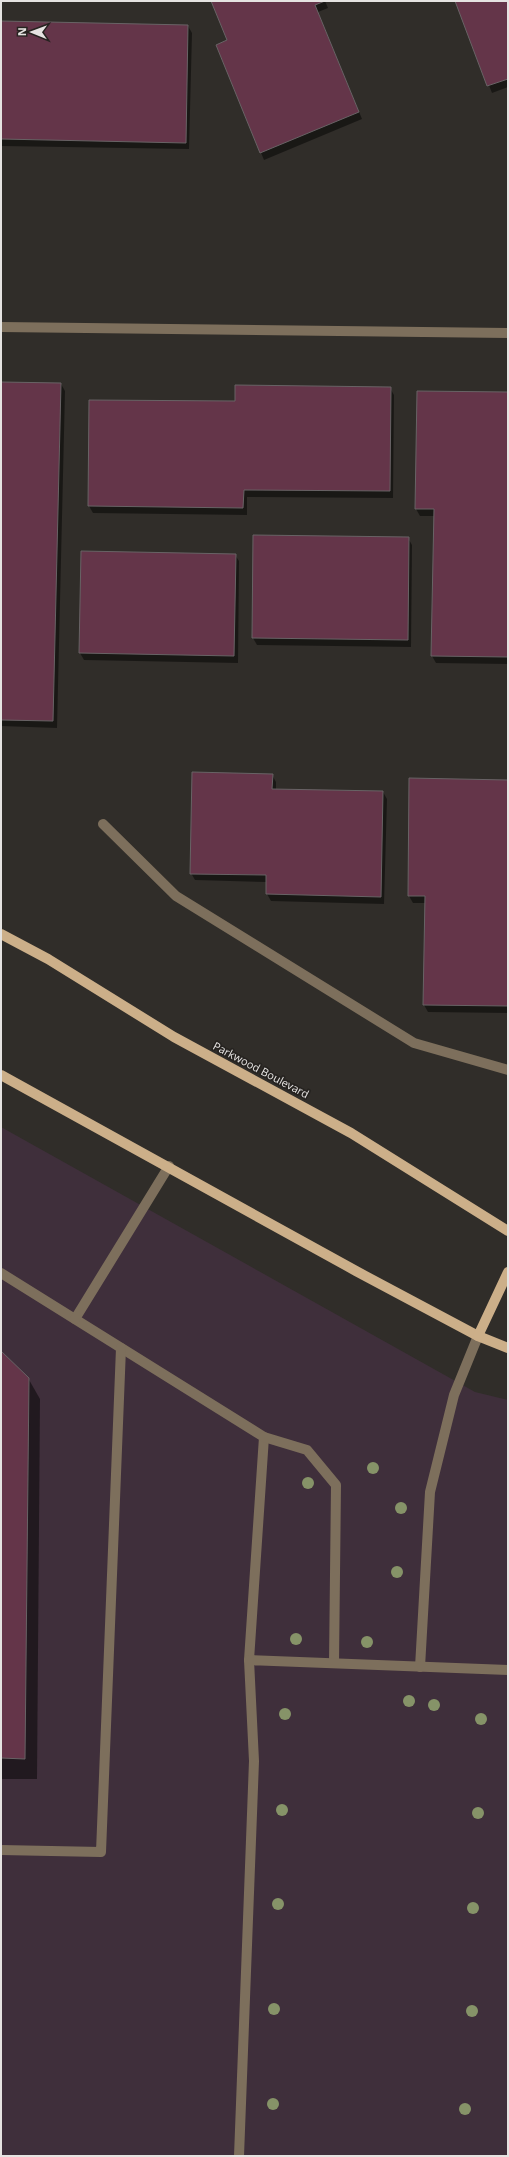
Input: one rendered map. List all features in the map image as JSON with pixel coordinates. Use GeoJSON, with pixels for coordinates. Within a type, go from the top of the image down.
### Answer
{"type":"FeatureCollection","features":[{"type":"Feature","properties":{"kind":"main road","name":"Parkwood Boulevard"},"geometry":{"type":"LineString","coordinates":[[1,934],[48,959],[174,1037],[351,1133],[508,1230]]}},
{"type":"Feature","properties":{"kind":"main road"},"geometry":{"type":"LineString","coordinates":[[1,1075],[169,1166],[356,1271],[478,1336],[508,1348]]}},
{"type":"Feature","properties":{"kind":"main road"},"geometry":{"type":"LineString","coordinates":[[478,1336],[508,1272]]}},
{"type":"Feature","properties":{"kind":"lane"},"geometry":{"type":"LineString","coordinates":[[1,327],[508,333]]}},
{"type":"Feature","properties":{"kind":"lane"},"geometry":{"type":"LineString","coordinates":[[103,824],[176,896],[414,1043],[508,1070]]}},
{"type":"Feature","properties":{"kind":"lane"},"geometry":{"type":"LineString","coordinates":[[75,1319],[169,1166]]}},
{"type":"Feature","properties":{"kind":"lane"},"geometry":{"type":"LineString","coordinates":[[1,1273],[264,1437],[307,1450],[336,1485],[334,1663]]}},
{"type":"Feature","properties":{"kind":"lane"},"geometry":{"type":"LineString","coordinates":[[420,1667],[430,1492],[454,1395],[478,1336]]}},
{"type":"Feature","properties":{"kind":"lane"},"geometry":{"type":"LineString","coordinates":[[1,1850],[101,1852],[121,1348]]}},
{"type":"Feature","properties":{"kind":"lane"},"geometry":{"type":"LineString","coordinates":[[239,2156],[254,1761],[250,1660],[264,1437]]}},
{"type":"Feature","properties":{"kind":"lane"},"geometry":{"type":"LineString","coordinates":[[250,1660],[508,1670]]}},
{"type":"Feature","properties":{"kind":"shaded area"},"geometry":{"type":"Polygon","coordinates":[[[1,1127],[475,1392],[508,1400],[508,2156],[1,2156],[1,1127]]]}},
{"type":"Feature","properties":{"kind":"building"},"geometry":{"type":"Polygon","coordinates":[[[211,1],[325,1],[315,5],[359,112],[260,153],[216,45],[227,40],[211,1]]]}},
{"type":"Feature","properties":{"kind":"building"},"geometry":{"type":"Polygon","coordinates":[[[455,1],[508,1],[508,79],[487,86],[455,1]]]}},
{"type":"Feature","properties":{"kind":"building"},"geometry":{"type":"Polygon","coordinates":[[[1,21],[188,25],[186,143],[1,139],[1,21]]]}},
{"type":"Feature","properties":{"kind":"building"},"geometry":{"type":"Polygon","coordinates":[[[1,382],[61,383],[53,721],[1,720],[1,382]]]}},
{"type":"Feature","properties":{"kind":"building"},"geometry":{"type":"Polygon","coordinates":[[[235,385],[391,387],[390,491],[244,490],[243,508],[88,506],[89,400],[235,401],[235,385]]]}},
{"type":"Feature","properties":{"kind":"building"},"geometry":{"type":"Polygon","coordinates":[[[417,391],[508,392],[508,657],[431,656],[434,509],[415,509],[417,391]]]}},
{"type":"Feature","properties":{"kind":"building"},"geometry":{"type":"Polygon","coordinates":[[[253,535],[409,537],[408,640],[252,638],[253,535]]]}},
{"type":"Feature","properties":{"kind":"building"},"geometry":{"type":"Polygon","coordinates":[[[81,551],[236,554],[234,656],[79,653],[81,551]]]}},
{"type":"Feature","properties":{"kind":"building"},"geometry":{"type":"Polygon","coordinates":[[[192,772],[273,774],[272,789],[383,791],[381,897],[266,894],[266,875],[190,874],[192,772]]]}},
{"type":"Feature","properties":{"kind":"building"},"geometry":{"type":"Polygon","coordinates":[[[409,778],[508,780],[508,1006],[423,1005],[425,896],[408,896],[409,778]]]}},
{"type":"Feature","properties":{"kind":"building"},"geometry":{"type":"Polygon","coordinates":[[[1,1351],[29,1378],[25,1759],[1,1758],[1,1351]]]}}]}
